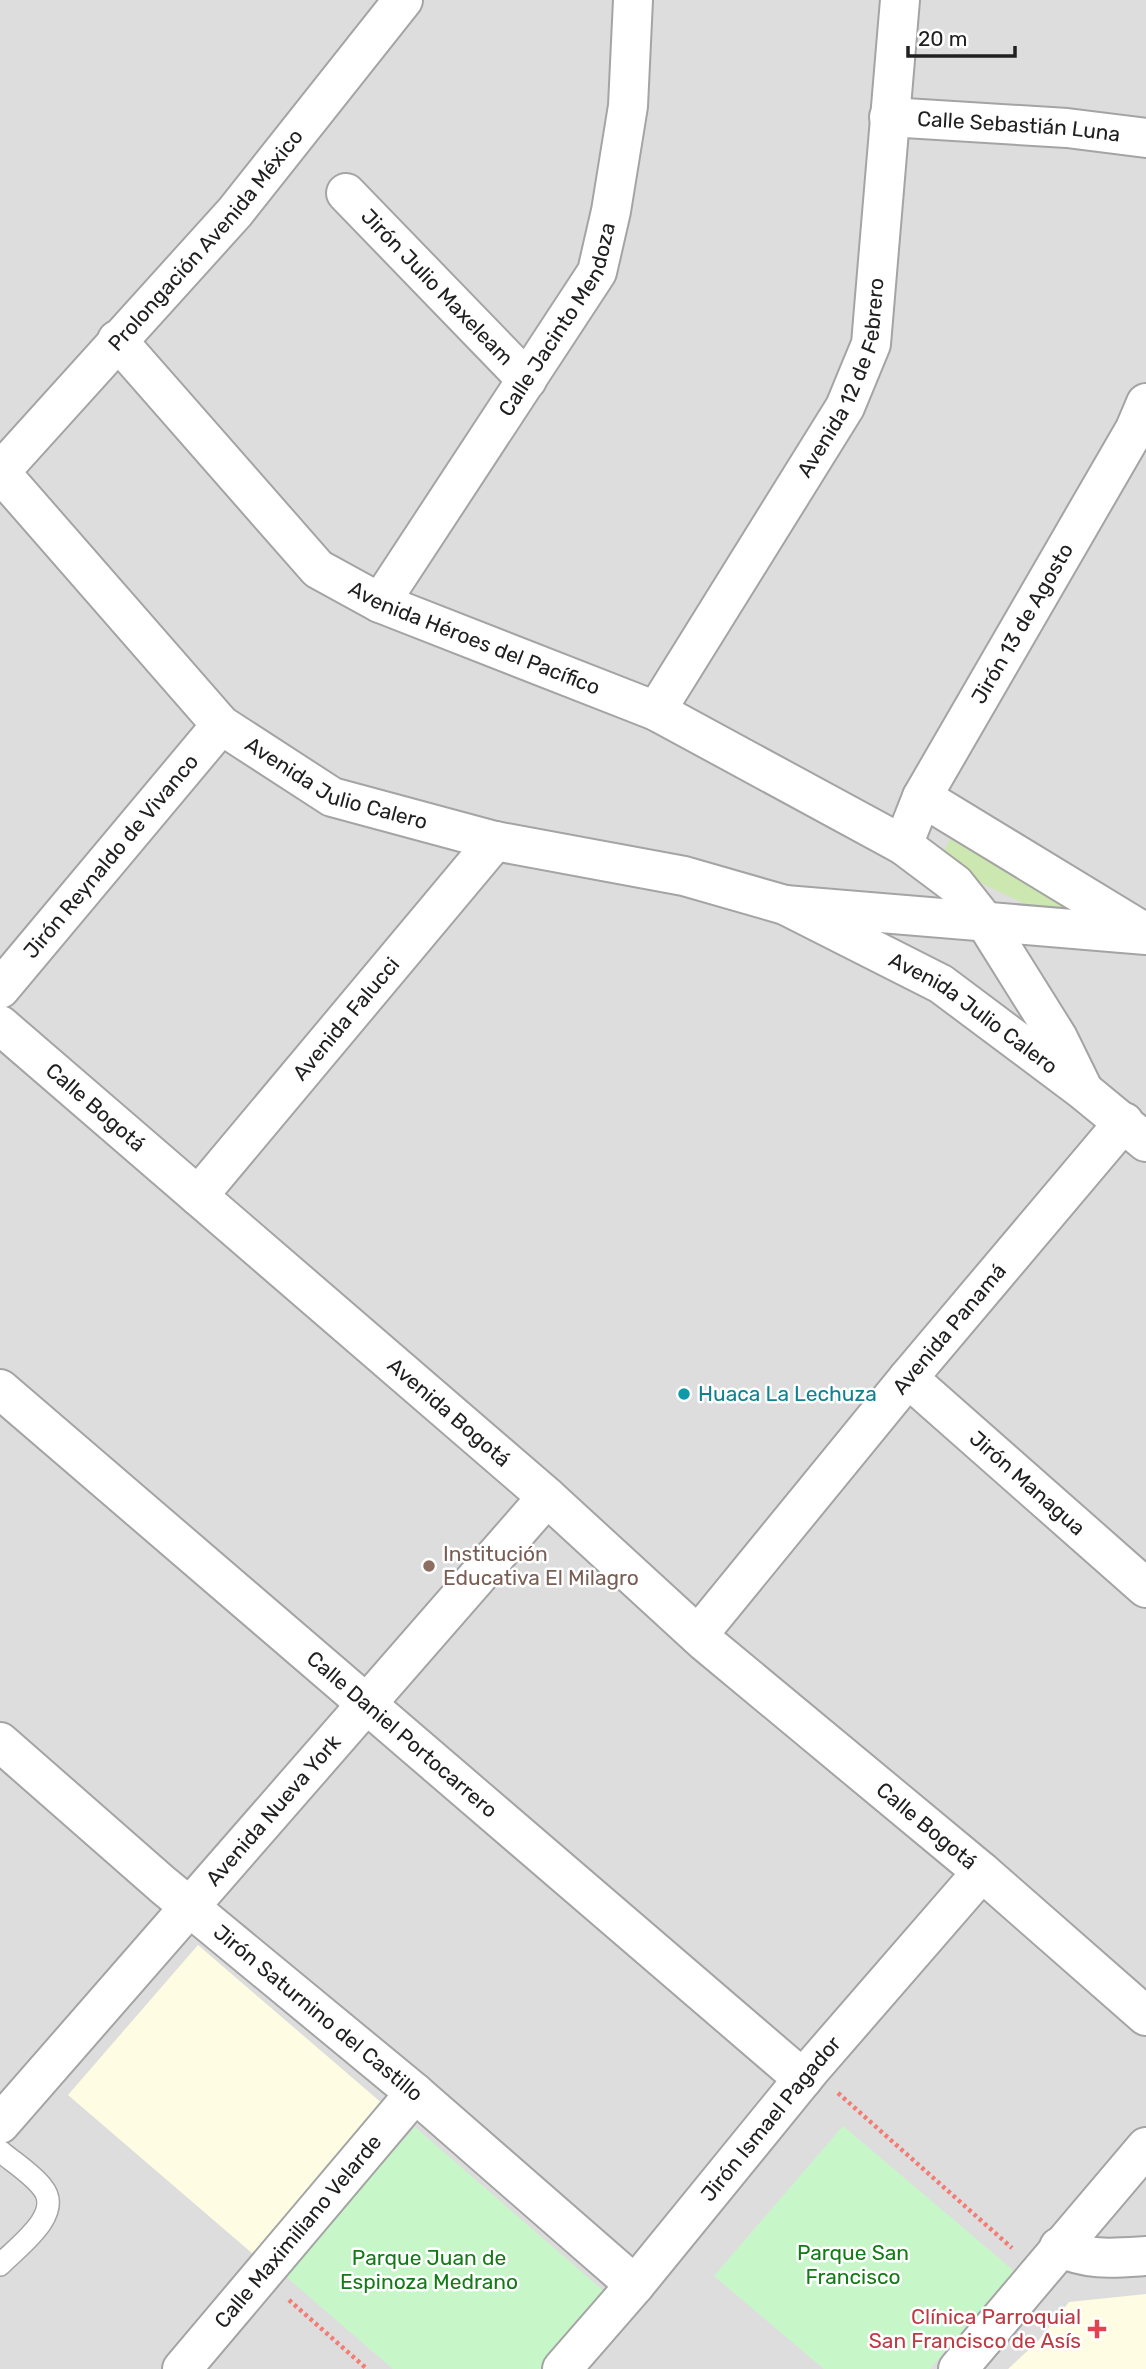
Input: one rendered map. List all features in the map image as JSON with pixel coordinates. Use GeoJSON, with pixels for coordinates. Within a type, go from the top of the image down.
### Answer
{"type":"FeatureCollection","features":[{"type":"Feature","properties":{"kind":"street","name":"Prolongación Avenida México"},"geometry":{"type":"LineString","coordinates":[[0,472],[235,212],[403,0]]}},
{"type":"Feature","properties":{"kind":"street","name":"Calle Jacinto Mendoza"},"geometry":{"type":"LineString","coordinates":[[380,603],[597,272],[611,211],[628,106],[633,0]]}},
{"type":"Feature","properties":{"kind":"street","name":"Avenida 12 de Febrero"},"geometry":{"type":"LineString","coordinates":[[656,711],[845,407],[871,344],[900,0]]}},
{"type":"Feature","properties":{"kind":"street","name":"Calle Sebastián Luna"},"geometry":{"type":"LineString","coordinates":[[889,117],[1067,128],[1146,138]]}},
{"type":"Feature","properties":{"kind":"street","name":"Jirón Julio Maxeleam"},"geometry":{"type":"LineString","coordinates":[[345,193],[527,380]]}},
{"type":"Feature","properties":{"kind":"street","name":"Avenida Héroes del Pacífico"},"geometry":{"type":"LineString","coordinates":[[117,340],[318,569],[380,603],[656,711],[903,845],[955,884],[986,923],[1058,1038],[1084,1091]]}},
{"type":"Feature","properties":{"kind":"street","name":"Jirón 13 de Agosto"},"geometry":{"type":"LineString","coordinates":[[903,845],[922,797],[1135,429],[1146,403]]}},
{"type":"Feature","properties":{"kind":"street","name":"Avenida Julio Calero"},"geometry":{"type":"LineString","coordinates":[[0,472],[221,725],[332,797],[495,841],[684,876],[785,905],[941,984],[1135,1132]]}},
{"type":"Feature","properties":{"kind":"street","name":"Jirón Reynaldo de Vivanco"},"geometry":{"type":"LineString","coordinates":[[0,989],[221,725]]}},
{"type":"Feature","properties":{"kind":"street"},"geometry":{"type":"LineString","coordinates":[[922,797],[1146,934]]}},
{"type":"Feature","properties":{"kind":"street","name":"Avenida Falucci"},"geometry":{"type":"LineString","coordinates":[[194,1193],[495,841]]}},
{"type":"Feature","properties":{"kind":"street","name":"Avenida Julio Calero"},"geometry":{"type":"LineString","coordinates":[[785,905],[1146,934]]}},
{"type":"Feature","properties":{"kind":"street","name":"Calle Bogotá"},"geometry":{"type":"LineString","coordinates":[[0,1025],[194,1193]]}},
{"type":"Feature","properties":{"kind":"street","name":"Avenida Panamá"},"geometry":{"type":"LineString","coordinates":[[701,1638],[908,1378],[1135,1132]]}},
{"type":"Feature","properties":{"kind":"street","name":"Avenida Bogotá"},"geometry":{"type":"LineString","coordinates":[[194,1193],[547,1497],[701,1638]]}},
{"type":"Feature","properties":{"kind":"street","name":"Jirón Managua"},"geometry":{"type":"LineString","coordinates":[[908,1378],[1146,1588]]}},
{"type":"Feature","properties":{"kind":"street","name":"Calle Daniel Portocarrero"},"geometry":{"type":"LineString","coordinates":[[0,1389],[365,1706],[807,2074]]}},
{"type":"Feature","properties":{"kind":"street","name":"Avenida Nueva York"},"geometry":{"type":"LineString","coordinates":[[0,2124],[547,1497]]}},
{"type":"Feature","properties":{"kind":"street","name":"Calle Bogotá"},"geometry":{"type":"LineString","coordinates":[[701,1638],[982,1872],[1146,2015]]}},
{"type":"Feature","properties":{"kind":"street","name":"Jirón Saturnino del Castillo"},"geometry":{"type":"LineString","coordinates":[[0,1742],[415,2093],[635,2285]]}},
{"type":"Feature","properties":{"kind":"street","name":"Jirón Ismael Pagador"},"geometry":{"type":"LineString","coordinates":[[562,2369],[635,2285],[807,2074],[982,1872]]}},
{"type":"Feature","properties":{"kind":"street","name":"Calle Maximiliano Velarde"},"geometry":{"type":"LineString","coordinates":[[182,2369],[415,2093]]}},
{"type":"Feature","properties":{"kind":"street"},"geometry":{"type":"LineString","coordinates":[[958,2369],[1146,2147]]}},
{"type":"Feature","properties":{"kind":"street"},"geometry":{"type":"LineString","coordinates":[[1049,2260],[1146,2256]]}},
{"type":"Feature","properties":{"kind":"lane"},"geometry":{"type":"LineString","coordinates":[[0,2151],[44,2188],[48,2204],[47,2216],[0,2265]]}},
{"type":"Feature","properties":{"kind":"path"},"geometry":{"type":"LineString","coordinates":[[807,2074],[1049,2260]]}},
{"type":"Feature","properties":{"kind":"path"},"geometry":{"type":"LineString","coordinates":[[261,2276],[367,2369]]}},
{"type":"Feature","properties":{"kind":"shaded area"},"geometry":{"type":"Polygon","coordinates":[[[0,0],[1146,0],[1146,2369],[0,2369],[0,0]]]}},
{"type":"Feature","properties":{"kind":"shaded area"},"geometry":{"type":"Polygon","coordinates":[[[198,1945],[384,2105],[253,2254],[68,2095],[198,1945]]]}},
{"type":"Feature","properties":{"kind":"shaded area","name":"Clínica Parroquial San Francisco de Asís"},"geometry":{"type":"Polygon","coordinates":[[[1146,2294],[1146,2369],[1008,2369],[1038,2341],[1069,2302],[1146,2294]]]}},
{"type":"Feature","properties":{"kind":"green space"},"geometry":{"type":"Polygon","coordinates":[[[950,839],[1080,912],[1056,919],[939,863],[950,839]]]}},
{"type":"Feature","properties":{"kind":"green space","name":"Parque San Francisco"},"geometry":{"type":"Polygon","coordinates":[[[843,2126],[1014,2271],[930,2369],[824,2369],[714,2276],[843,2126]]]}},
{"type":"Feature","properties":{"kind":"green space","name":"Parque Juan de Espinoza Medrano"},"geometry":{"type":"Polygon","coordinates":[[[415,2127],[607,2294],[541,2369],[393,2369],[284,2275],[415,2127]]]}},
{"type":"Feature","properties":{"kind":"place","name":"Huaca La Lechuza"},"geometry":{"type":"Point","coordinates":[684,1394]}},
{"type":"Feature","properties":{"kind":"place","name":"Institución Educativa El Milagro"},"geometry":{"type":"Point","coordinates":[429,1566]}},
{"type":"Feature","properties":{"kind":"place","name":"Clínica Parroquial San Francisco de Asís"},"geometry":{"type":"Point","coordinates":[1097,2329]}}]}
